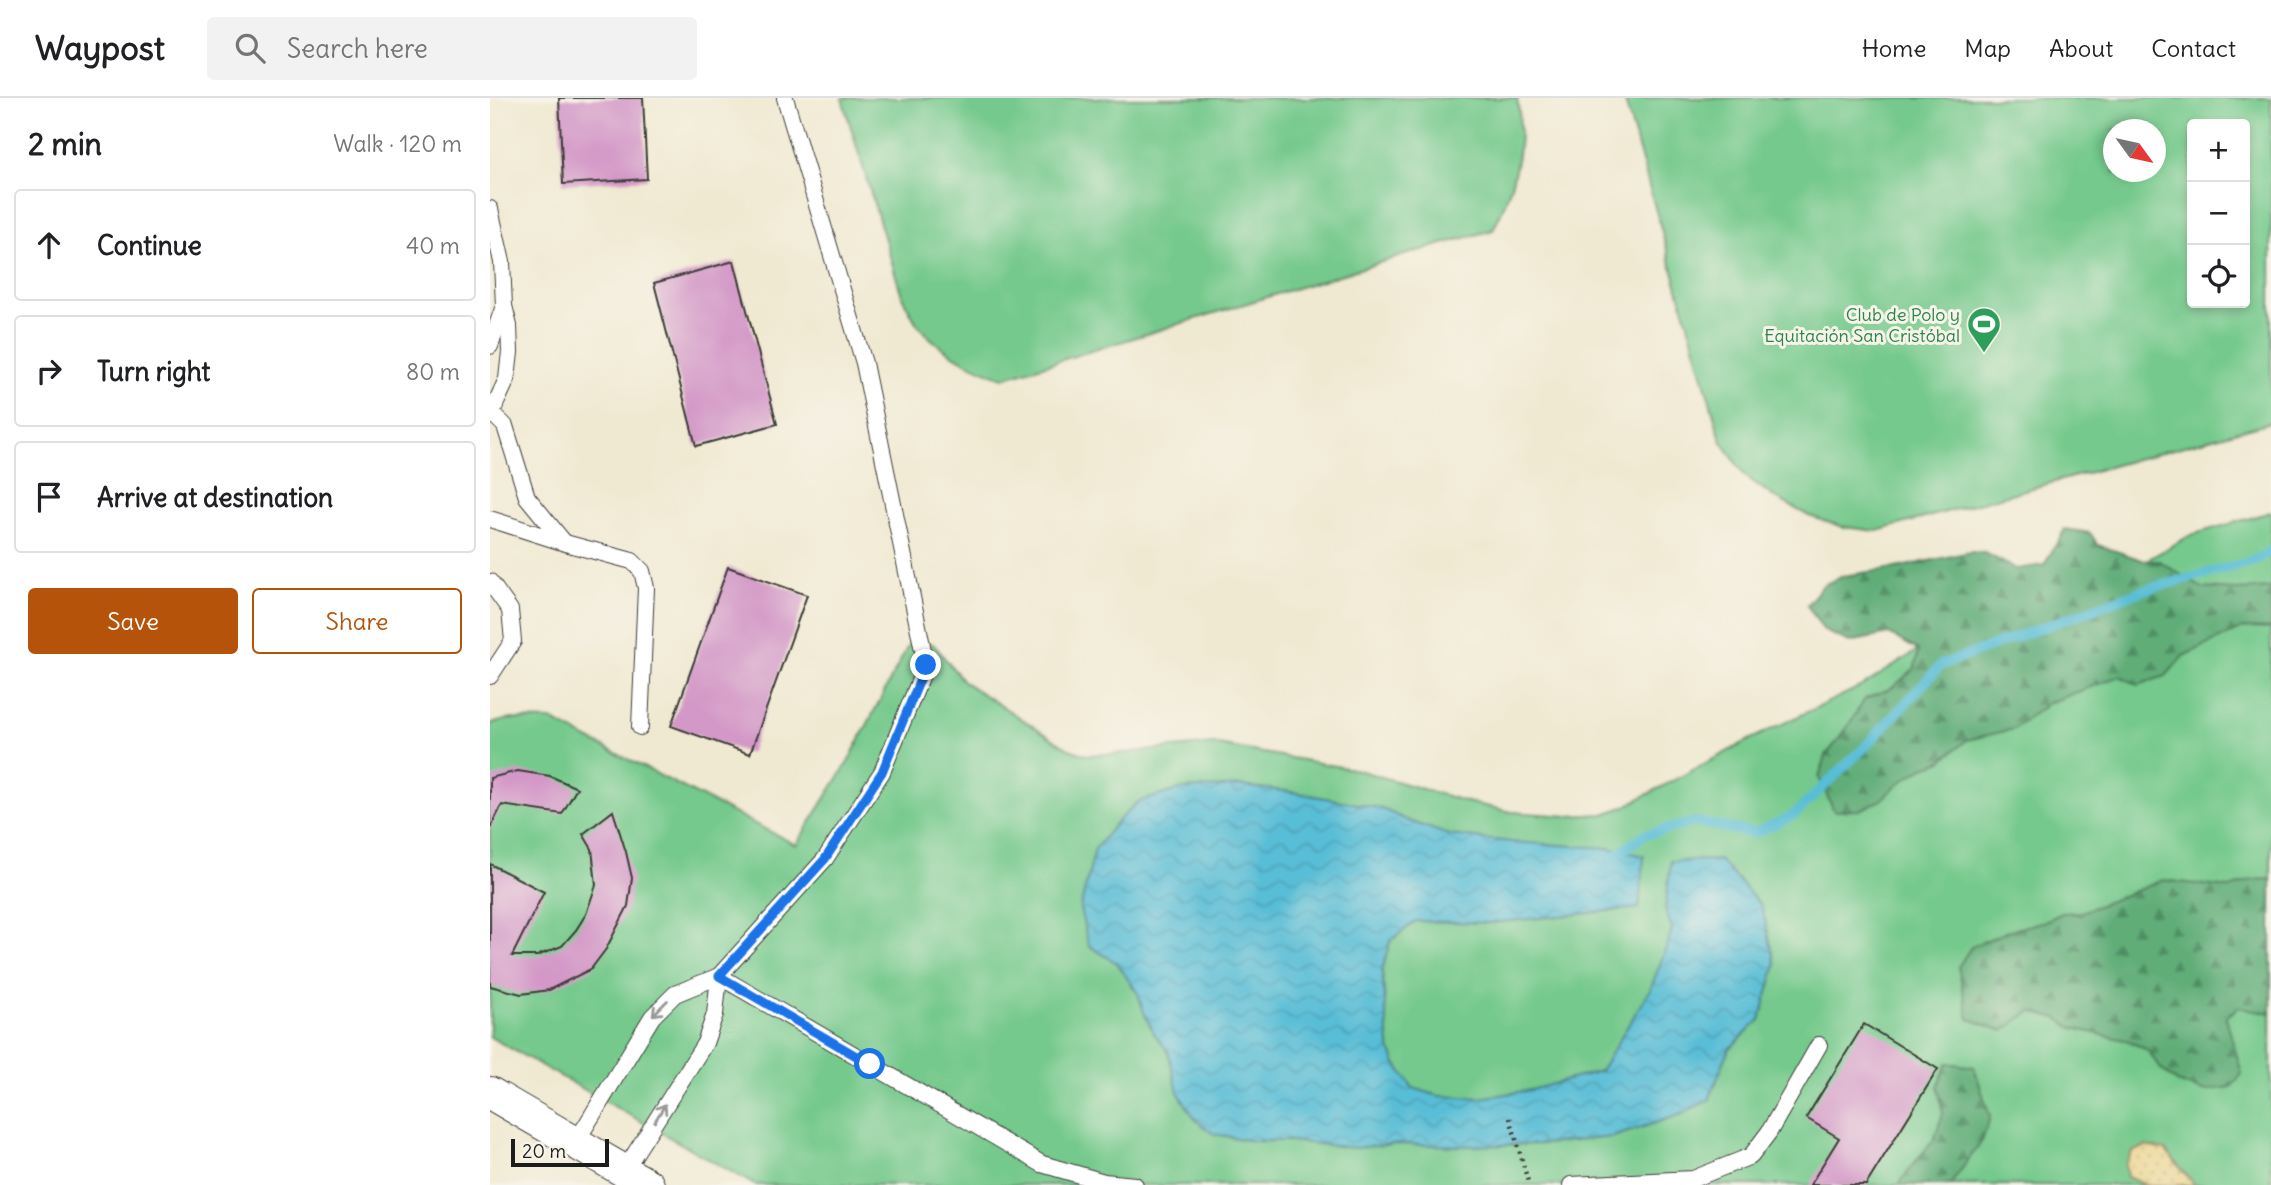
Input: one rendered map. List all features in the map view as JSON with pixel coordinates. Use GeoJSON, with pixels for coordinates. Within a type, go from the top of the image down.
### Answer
{"type":"FeatureCollection","features":[{"type":"Feature","properties":{"kind":"street"},"geometry":{"type":"LineString","coordinates":[[490,1093],[636,1178]]}},
{"type":"Feature","properties":{"kind":"lane"},"geometry":{"type":"LineString","coordinates":[[576,1142],[652,1017],[675,993],[719,976],[825,859],[882,772],[926,665],[864,363],[785,98]]}},
{"type":"Feature","properties":{"kind":"lane"},"geometry":{"type":"LineString","coordinates":[[490,209],[502,262],[504,306],[509,326],[507,379],[491,413],[505,426],[527,497],[565,543]]}},
{"type":"Feature","properties":{"kind":"lane"},"geometry":{"type":"LineString","coordinates":[[490,346],[504,306]]}},
{"type":"Feature","properties":{"kind":"lane"},"geometry":{"type":"LineString","coordinates":[[490,519],[632,561],[642,571],[646,588],[639,727]]}},
{"type":"Feature","properties":{"kind":"lane"},"geometry":{"type":"LineString","coordinates":[[490,582],[510,610],[513,641],[490,676]]}},
{"type":"Feature","properties":{"kind":"lane"},"geometry":{"type":"LineString","coordinates":[[636,1178],[705,1043],[715,1014],[719,976]]}},
{"type":"Feature","properties":{"kind":"lane"},"geometry":{"type":"LineString","coordinates":[[719,976],[1042,1164],[1104,1182],[1135,1185]]}},
{"type":"Feature","properties":{"kind":"lane"},"geometry":{"type":"LineString","coordinates":[[1571,1185],[1693,1179],[1751,1156],[1769,1132],[1819,1045]]}},
{"type":"Feature","properties":{"kind":"path"},"geometry":{"type":"LineString","coordinates":[[1510,1118],[1529,1185]]}},
{"type":"Feature","properties":{"kind":"green space"},"geometry":{"type":"Polygon","coordinates":[[[842,98],[1517,98],[1519,149],[1512,183],[1493,230],[1003,378],[979,369],[945,350],[925,334],[915,321],[903,299],[842,98]]]}},
{"type":"Feature","properties":{"kind":"green space","name":"Club de Polo y Equitación San Cristóbal"},"geometry":{"type":"Polygon","coordinates":[[[1624,98],[2271,98],[2271,422],[1877,531],[1843,527],[1809,516],[1774,497],[1744,475],[1721,440],[1624,98]]]}},
{"type":"Feature","properties":{"kind":"green space"},"geometry":{"type":"Polygon","coordinates":[[[2271,512],[2271,1185],[755,1185],[490,1037],[490,724],[509,719],[551,720],[796,845],[847,764],[911,640],[933,644],[964,682],[1069,749],[1087,755],[1213,744],[1358,770],[1467,802],[1512,812],[1569,816],[1604,814],[1624,807],[1751,739],[1864,685],[1918,650],[2145,561],[2191,535],[2271,512]]]}},
{"type":"Feature","properties":{"kind":"green space"},"geometry":{"type":"Polygon","coordinates":[[[2065,529],[2090,533],[2098,545],[2145,561],[2159,561],[2202,588],[2271,588],[2271,629],[2243,628],[2183,656],[2166,676],[2138,685],[2120,676],[2048,703],[2014,729],[1967,740],[1940,762],[1924,767],[1898,784],[1880,801],[1859,810],[1834,811],[1819,778],[1826,755],[1865,699],[1892,688],[1915,668],[1918,650],[1889,634],[1850,642],[1824,631],[1807,605],[1823,585],[1843,576],[1970,552],[1985,553],[2016,569],[2044,565],[2065,529]]]}},
{"type":"Feature","properties":{"kind":"green space"},"geometry":{"type":"Polygon","coordinates":[[[2271,879],[2271,1013],[2239,1007],[2226,1017],[2242,1074],[2231,1087],[2203,1091],[2177,1082],[2161,1069],[2147,1050],[2129,1041],[2073,1028],[2057,1018],[2031,1011],[2003,1031],[1969,1019],[1958,967],[1971,947],[2062,913],[2082,912],[2163,880],[2230,888],[2252,880],[2271,879]]]}},
{"type":"Feature","properties":{"kind":"green space"},"geometry":{"type":"Polygon","coordinates":[[[1947,1063],[1974,1067],[1990,1117],[1982,1141],[1950,1185],[1899,1185],[1934,1140],[1943,1113],[1938,1086],[1947,1063]]]}},
{"type":"Feature","properties":{"kind":"sand"},"geometry":{"type":"Polygon","coordinates":[[[2146,1146],[2165,1150],[2195,1185],[2146,1185],[2127,1177],[2125,1165],[2132,1152],[2146,1146]]]}},
{"type":"Feature","properties":{"kind":"water"},"geometry":{"type":"Polygon","coordinates":[[[1242,786],[1293,792],[1380,808],[1449,835],[1609,848],[1644,856],[1639,908],[1491,923],[1416,921],[1390,941],[1382,971],[1389,1044],[1395,1062],[1413,1088],[1439,1096],[1481,1098],[1531,1090],[1600,1071],[1651,988],[1669,940],[1672,928],[1665,910],[1671,861],[1719,860],[1761,905],[1776,965],[1760,1020],[1729,1049],[1709,1100],[1682,1114],[1613,1137],[1545,1144],[1395,1144],[1356,1148],[1289,1141],[1254,1141],[1214,1134],[1195,1119],[1178,1092],[1168,1051],[1155,1035],[1138,994],[1117,963],[1089,946],[1080,909],[1095,849],[1137,802],[1182,789],[1242,786]]]}},
{"type":"Feature","properties":{"kind":"building"},"geometry":{"type":"Polygon","coordinates":[[[559,98],[643,98],[647,179],[563,184],[559,98]]]}},
{"type":"Feature","properties":{"kind":"building"},"geometry":{"type":"Polygon","coordinates":[[[734,261],[777,424],[696,446],[654,283],[734,261]]]}},
{"type":"Feature","properties":{"kind":"building"},"geometry":{"type":"Polygon","coordinates":[[[728,567],[807,595],[750,754],[671,726],[728,567]]]}},
{"type":"Feature","properties":{"kind":"building"},"geometry":{"type":"Polygon","coordinates":[[[518,771],[550,776],[577,788],[562,814],[502,805],[490,829],[490,778],[518,771]]]}},
{"type":"Feature","properties":{"kind":"building"},"geometry":{"type":"Polygon","coordinates":[[[613,811],[632,878],[628,906],[606,949],[591,969],[549,990],[521,994],[490,986],[490,864],[544,892],[512,956],[537,956],[562,946],[586,914],[596,885],[592,849],[583,834],[613,811]]]}},
{"type":"Feature","properties":{"kind":"building"},"geometry":{"type":"Polygon","coordinates":[[[1864,1024],[1938,1069],[1866,1185],[1810,1185],[1839,1138],[1806,1118],[1864,1024]]]}},
{"type":"Feature","properties":{"kind":"waterway"},"geometry":{"type":"LineString","coordinates":[[1613,858],[1644,835],[1695,822],[1755,833],[1794,815],[1866,746],[1941,665],[2141,591],[2253,561],[2271,551]]}},
{"type":"Feature","properties":{"kind":"place","name":"Club de Polo y Equitación San Cristóbal"},"geometry":{"type":"Point","coordinates":[1984,354]}},
{"type":"Feature","properties":{"kind":"route"},"geometry":{"type":"LineString","coordinates":[[870,1064],[719,976],[825,859],[882,772],[926,665]]}}]}
